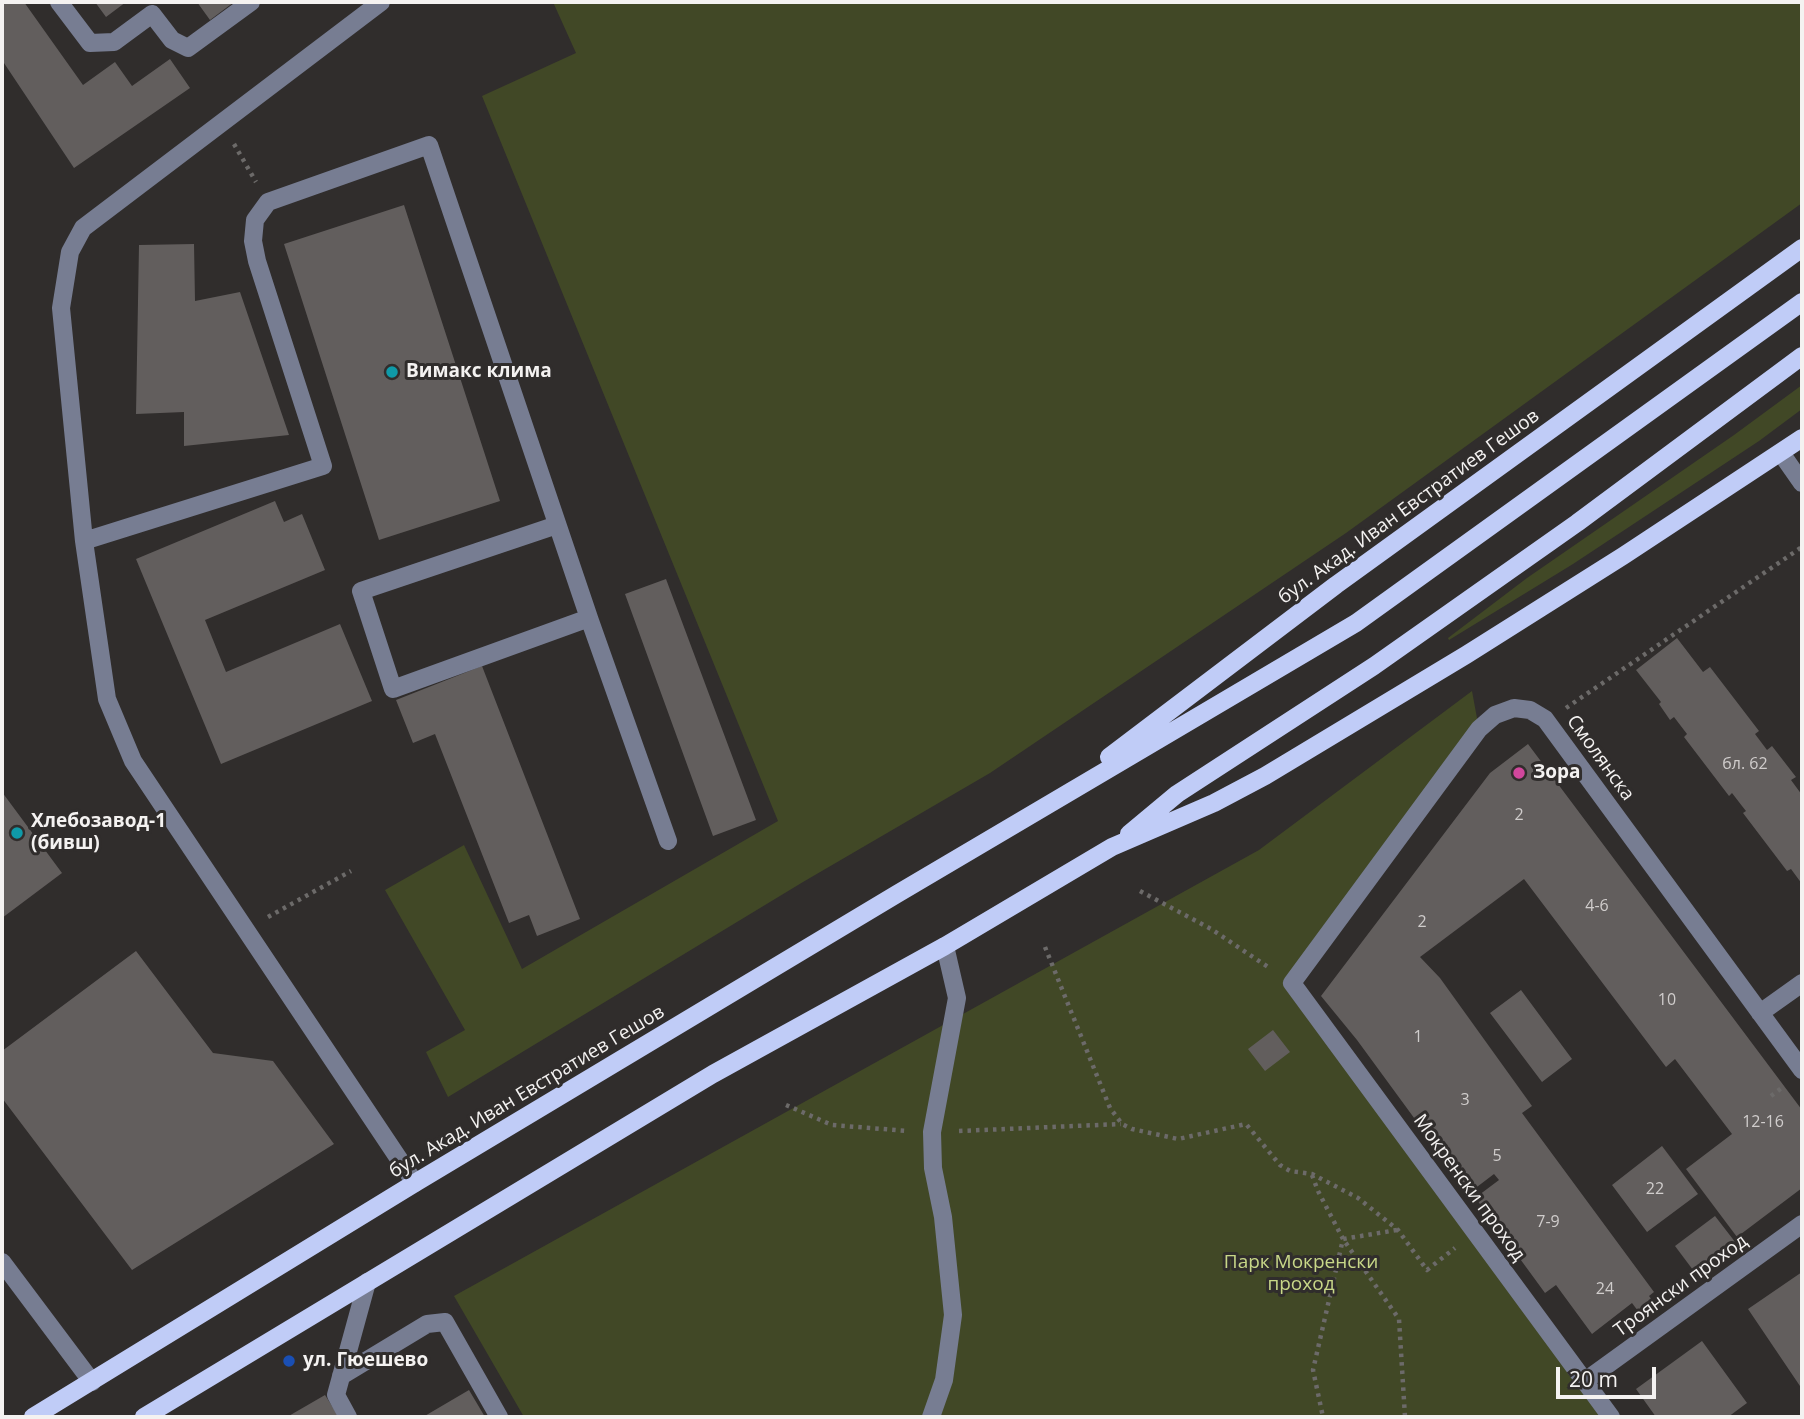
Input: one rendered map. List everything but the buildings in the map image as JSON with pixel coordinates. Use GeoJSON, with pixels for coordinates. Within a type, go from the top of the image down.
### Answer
{"type":"FeatureCollection","features":[{"type":"Feature","properties":{"kind":"main road","name":"бул. Акад. Иван Евстратиев Гешов"},"geometry":{"type":"LineString","coordinates":[[1045,806],[1336,585],[1802,248]]}},
{"type":"Feature","properties":{"kind":"main road","name":"бул. Акад. Иван Евстратиев Гешов"},"geometry":{"type":"LineString","coordinates":[[33,1417],[415,1183],[1356,623],[1802,303]]}},
{"type":"Feature","properties":{"kind":"main road"},"geometry":{"type":"LineString","coordinates":[[1112,847],[1177,794],[1374,666],[1577,523],[1802,356]]}},
{"type":"Feature","properties":{"kind":"main road"},"geometry":{"type":"LineString","coordinates":[[144,1417],[713,1074],[945,946],[1112,847],[1214,803],[1265,776],[1477,648],[1802,438]]}},
{"type":"Feature","properties":{"kind":"street"},"geometry":{"type":"LineString","coordinates":[[59,2],[90,43],[114,41],[152,14],[172,40],[188,48],[251,2]]}},
{"type":"Feature","properties":{"kind":"street"},"geometry":{"type":"LineString","coordinates":[[381,2],[83,228],[70,252],[61,308],[83,541],[107,699],[117,724],[133,761],[415,1183]]}},
{"type":"Feature","properties":{"kind":"street"},"geometry":{"type":"LineString","coordinates":[[83,541],[323,466],[257,261],[253,241],[255,220],[268,202],[429,145],[557,525],[668,841]]}},
{"type":"Feature","properties":{"kind":"street"},"geometry":{"type":"LineString","coordinates":[[1780,453],[1802,483]]}},
{"type":"Feature","properties":{"kind":"street"},"geometry":{"type":"LineString","coordinates":[[557,525],[361,591],[393,689],[589,618]]}},
{"type":"Feature","properties":{"kind":"street","name":"Смолянска"},"geometry":{"type":"LineString","coordinates":[[1292,983],[1479,729],[1495,715],[1514,708],[1530,710],[1545,719],[1802,1070]]}},
{"type":"Feature","properties":{"kind":"street"},"geometry":{"type":"LineString","coordinates":[[931,1417],[944,1380],[953,1315],[943,1217],[933,1168],[932,1132],[957,998],[945,946]]}},
{"type":"Feature","properties":{"kind":"street","name":"Мокренски проход"},"geometry":{"type":"LineString","coordinates":[[1292,983],[1611,1417]]}},
{"type":"Feature","properties":{"kind":"street"},"geometry":{"type":"LineString","coordinates":[[1760,1013],[1802,983]]}},
{"type":"Feature","properties":{"kind":"street","name":"Троянски проход"},"geometry":{"type":"LineString","coordinates":[[1585,1381],[1802,1224]]}},
{"type":"Feature","properties":{"kind":"street"},"geometry":{"type":"LineString","coordinates":[[2,1262],[92,1381]]}},
{"type":"Feature","properties":{"kind":"street"},"geometry":{"type":"LineString","coordinates":[[348,1417],[336,1395],[367,1282]]}},
{"type":"Feature","properties":{"kind":"street"},"geometry":{"type":"LineString","coordinates":[[341,1376],[427,1324],[445,1322],[499,1417]]}},
{"type":"Feature","properties":{"kind":"path"},"geometry":{"type":"LineString","coordinates":[[221,122],[268,202]]}},
{"type":"Feature","properties":{"kind":"path"},"geometry":{"type":"LineString","coordinates":[[1567,707],[1802,547]]}},
{"type":"Feature","properties":{"kind":"path"},"geometry":{"type":"LineString","coordinates":[[246,929],[351,871]]}},
{"type":"Feature","properties":{"kind":"path"},"geometry":{"type":"LineString","coordinates":[[1140,891],[1211,929],[1292,983]]}},
{"type":"Feature","properties":{"kind":"path"},"geometry":{"type":"LineString","coordinates":[[1045,947],[1110,1108],[1122,1124],[1132,1129],[1178,1139],[1246,1124],[1280,1165],[1290,1171],[1312,1174],[1358,1198],[1398,1230],[1427,1270],[1476,1233]]}},
{"type":"Feature","properties":{"kind":"path"},"geometry":{"type":"LineString","coordinates":[[1771,1096],[1784,1086]]}},
{"type":"Feature","properties":{"kind":"path"},"geometry":{"type":"LineString","coordinates":[[1312,1174],[1343,1239],[1399,1320],[1406,1416],[1398,1417]]}},
{"type":"Feature","properties":{"kind":"path"},"geometry":{"type":"LineString","coordinates":[[1343,1239],[1398,1230]]}},
{"type":"Feature","properties":{"kind":"path"},"geometry":{"type":"LineString","coordinates":[[1323,1417],[1312,1370],[1343,1239]]}},
{"type":"Feature","properties":{"kind":"green space"},"geometry":{"type":"Polygon","coordinates":[[[553,2],[1802,2],[1802,203],[1346,533],[990,773],[803,882],[448,1097],[426,1052],[465,1030],[385,890],[464,845],[522,969],[778,821],[482,96],[576,53],[553,2]]]}},
{"type":"Feature","properties":{"kind":"green space"},"geometry":{"type":"Polygon","coordinates":[[[1802,385],[1802,409],[1759,441],[1573,564],[1449,640],[1448,638],[1527,578],[1802,385]]]}},
{"type":"Feature","properties":{"kind":"green space","name":"Парк Мокренски проход"},"geometry":{"type":"Polygon","coordinates":[[[1472,691],[1479,729],[1292,983],[1611,1417],[524,1417],[454,1296],[1259,850],[1472,691]]]}},
{"type":"Feature","properties":{"kind":"place","name":"Вимакс клима"},"geometry":{"type":"Point","coordinates":[392,372]}},
{"type":"Feature","properties":{"kind":"place","name":"Зора"},"geometry":{"type":"Point","coordinates":[1519,773]}},
{"type":"Feature","properties":{"kind":"place","name":"Хлебозавод-1 (бивш)"},"geometry":{"type":"Point","coordinates":[17,833]}},
{"type":"Feature","properties":{"kind":"place","name":"ул. Гюешево"},"geometry":{"type":"Point","coordinates":[289,1361]}}]}
